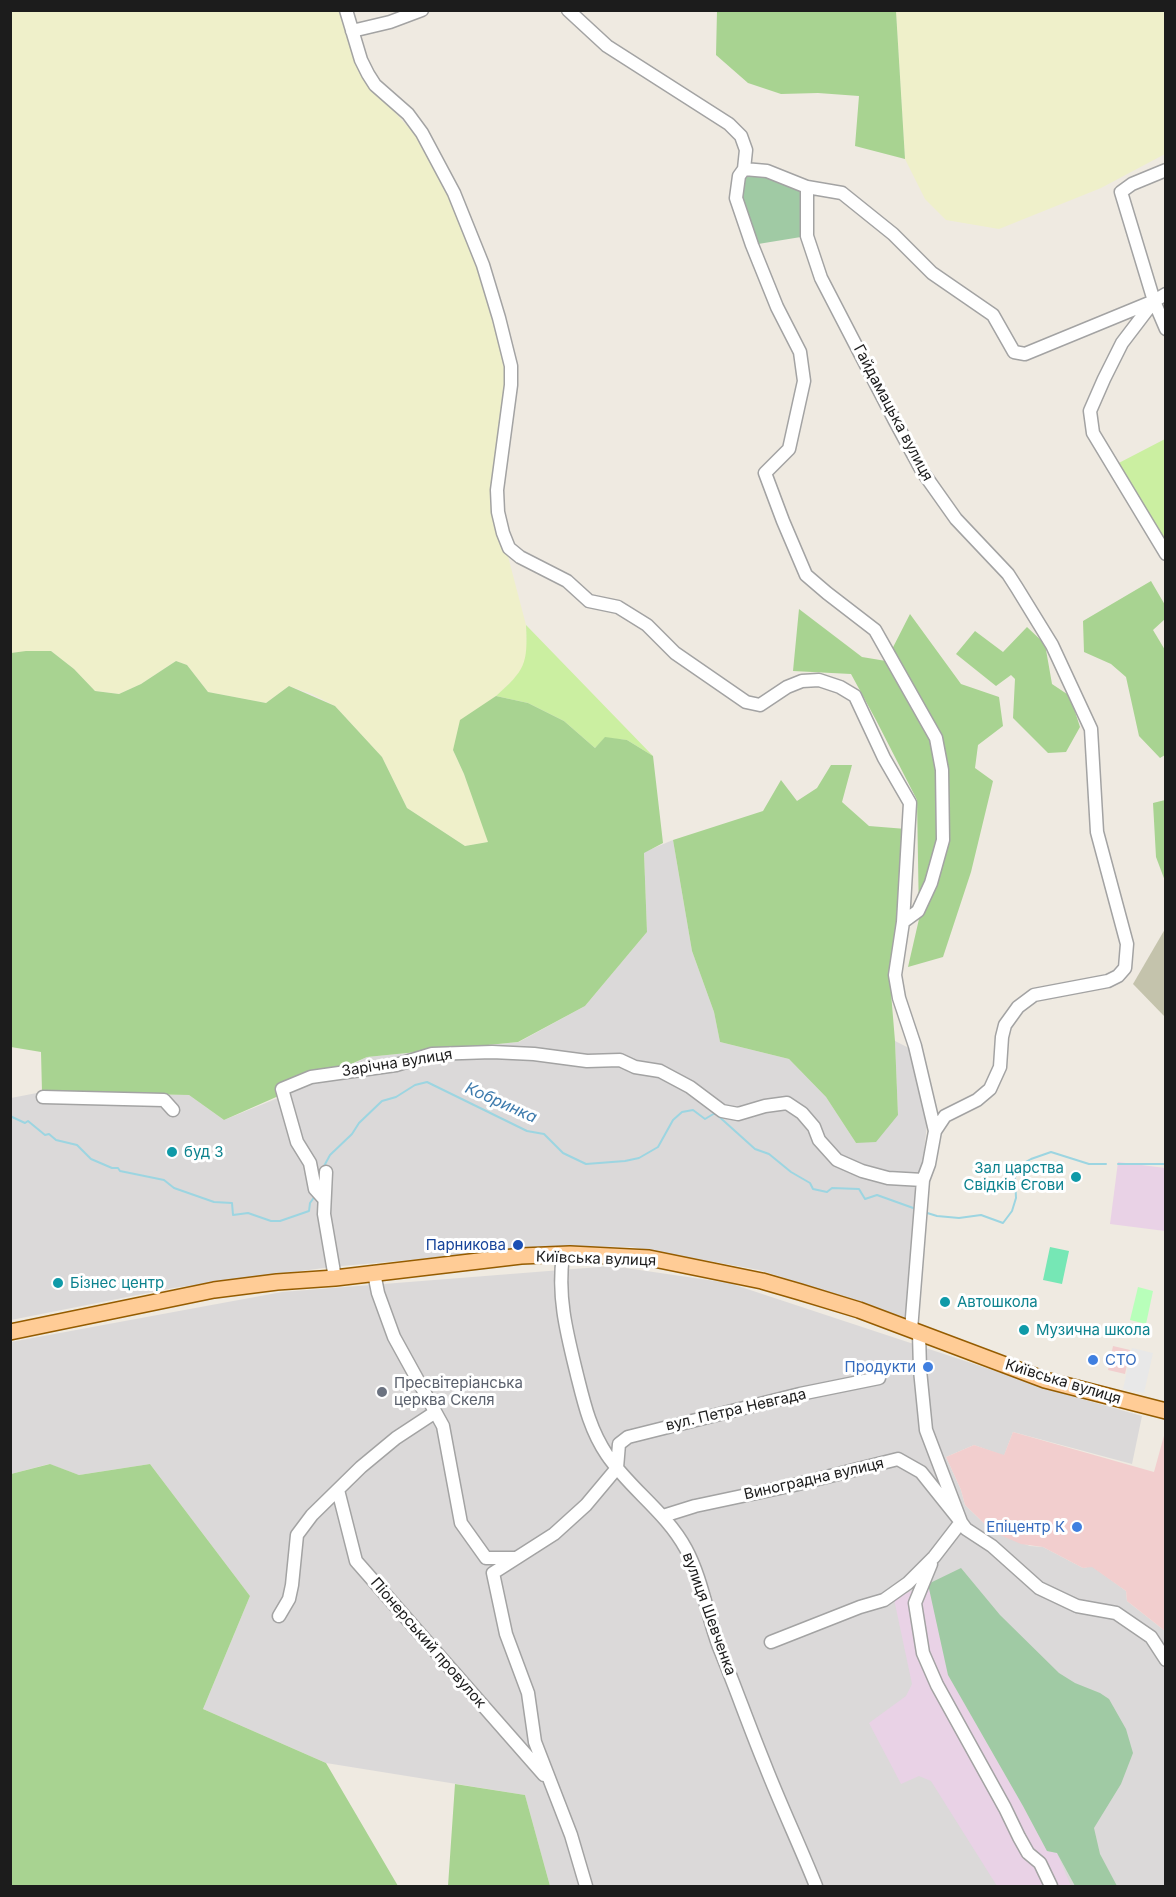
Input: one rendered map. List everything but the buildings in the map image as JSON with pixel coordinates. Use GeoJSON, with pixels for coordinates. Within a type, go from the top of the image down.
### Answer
{"type":"FeatureCollection","features":[{"type":"Feature","properties":{"kind":"main road","name":"Київська вулиця"},"geometry":{"type":"LineString","coordinates":[[10,1332],[214,1290],[277,1281],[335,1278],[520,1256],[649,1258],[800,1292],[859,1310],[1045,1380],[1166,1411]]}},
{"type":"Feature","properties":{"kind":"street"},"geometry":{"type":"LineString","coordinates":[[346,10],[361,60],[375,85],[408,114],[422,133],[454,193],[483,265],[511,366],[511,385],[497,490],[498,512],[509,548],[520,557],[567,581],[589,601],[618,607],[628,613],[646,625],[675,653],[746,702],[760,705],[787,687],[802,681],[819,680],[840,687],[855,696],[884,759],[910,803],[903,922],[895,975],[898,998],[915,1046],[935,1131],[930,1164],[923,1180],[915,1331],[926,1430],[961,1522],[934,1557],[908,1583],[884,1600],[860,1607],[771,1642]]}},
{"type":"Feature","properties":{"kind":"street"},"geometry":{"type":"LineString","coordinates":[[352,31],[390,22],[422,10]]}},
{"type":"Feature","properties":{"kind":"street"},"geometry":{"type":"LineString","coordinates":[[568,10],[607,46],[729,124],[741,136],[746,150],[744,169],[739,176],[736,198],[773,297],[800,352],[804,381],[789,449],[765,473],[806,575],[875,630],[936,738],[942,770],[943,840],[931,883],[918,911],[903,922]]}},
{"type":"Feature","properties":{"kind":"street"},"geometry":{"type":"LineString","coordinates":[[744,169],[767,171],[807,187],[842,193],[893,234],[932,273],[993,315],[1014,352],[1025,354],[1166,294]]}},
{"type":"Feature","properties":{"kind":"street"},"geometry":{"type":"LineString","coordinates":[[1166,170],[1132,184],[1121,192],[1154,301],[1166,329]]}},
{"type":"Feature","properties":{"kind":"street","name":"Гайдамацька вулиця"},"geometry":{"type":"LineString","coordinates":[[807,187],[807,236],[821,278],[895,421],[922,471],[956,519],[1008,574],[1017,588],[1052,645],[1091,729],[1097,832],[1127,944],[1125,968],[1118,976],[1108,981],[1034,995],[1017,1007],[1005,1025],[1000,1066],[990,1089],[977,1100],[945,1116],[935,1131]]}},
{"type":"Feature","properties":{"kind":"street"},"geometry":{"type":"LineString","coordinates":[[1154,301],[1122,343],[1090,411],[1093,433],[1166,554]]}},
{"type":"Feature","properties":{"kind":"street","name":"Зарічна вулиця"},"geometry":{"type":"LineString","coordinates":[[319,1194],[310,1163],[297,1142],[282,1089],[311,1077],[396,1065],[432,1054],[492,1052],[534,1054],[587,1061],[620,1060],[635,1067],[660,1071],[690,1087],[722,1111],[738,1114],[765,1106],[787,1103],[802,1113],[814,1127],[819,1140],[837,1160],[862,1171],[888,1178],[923,1180]]}},
{"type":"Feature","properties":{"kind":"street"},"geometry":{"type":"LineString","coordinates":[[43,1097],[164,1100],[173,1110]]}},
{"type":"Feature","properties":{"kind":"street"},"geometry":{"type":"LineString","coordinates":[[326,1172],[319,1194],[335,1278]]}},
{"type":"Feature","properties":{"kind":"street","name":"вулиця Шевченка"},"geometry":{"type":"LineString","coordinates":[[563,1255],[560,1276],[561,1305],[586,1411],[595,1434],[617,1468],[663,1516],[686,1550],[704,1596],[716,1638],[765,1767],[795,1832],[816,1887]]}},
{"type":"Feature","properties":{"kind":"street"},"geometry":{"type":"LineString","coordinates":[[374,1273],[378,1293],[394,1337],[442,1426],[461,1523],[486,1558],[514,1558]]}},
{"type":"Feature","properties":{"kind":"street","name":"вул. Петра Невгада"},"geometry":{"type":"LineString","coordinates":[[617,1468],[619,1444],[635,1434],[800,1394],[879,1378]]}},
{"type":"Feature","properties":{"kind":"street"},"geometry":{"type":"LineString","coordinates":[[279,1616],[289,1599],[297,1535],[312,1515],[396,1438],[434,1413]]}},
{"type":"Feature","properties":{"kind":"street","name":"Виноградна вулиця"},"geometry":{"type":"LineString","coordinates":[[663,1516],[695,1506],[794,1485],[898,1459],[921,1472],[966,1529],[992,1546],[1039,1588],[1077,1606],[1116,1613],[1151,1637],[1166,1660]]}},
{"type":"Feature","properties":{"kind":"street"},"geometry":{"type":"LineString","coordinates":[[586,1887],[571,1835],[535,1742],[528,1693],[506,1634],[493,1573],[562,1527],[586,1505],[617,1468]]}},
{"type":"Feature","properties":{"kind":"street","name":"Піонерський провулок"},"geometry":{"type":"LineString","coordinates":[[338,1490],[356,1561],[549,1780]]}},
{"type":"Feature","properties":{"kind":"street"},"geometry":{"type":"LineString","coordinates":[[934,1557],[915,1603],[923,1653],[937,1685],[1019,1837],[1028,1853],[1040,1863],[1051,1887]]}},
{"type":"Feature","properties":{"kind":"shaded area"},"geometry":{"type":"Polygon","coordinates":[[[10,11],[342,11],[359,72],[425,146],[461,213],[506,368],[494,503],[526,625],[527,649],[524,667],[496,696],[453,750],[489,842],[465,846],[407,808],[382,757],[335,706],[312,694],[289,686],[266,703],[208,692],[187,665],[176,661],[141,684],[119,694],[95,691],[74,669],[51,651],[11,653],[10,11]]]}},
{"type":"Feature","properties":{"kind":"shaded area"},"geometry":{"type":"Polygon","coordinates":[[[896,11],[1165,11],[1165,154],[1101,188],[999,229],[946,220],[925,199],[905,159],[896,11]]]}},
{"type":"Feature","properties":{"kind":"shaded area"},"geometry":{"type":"Polygon","coordinates":[[[673,840],[692,951],[714,1012],[720,1042],[789,1059],[826,1097],[856,1143],[898,1115],[895,1041],[911,1049],[926,1108],[927,1124],[906,1319],[868,1304],[759,1270],[632,1247],[565,1246],[331,1267],[173,1288],[11,1320],[11,1098],[42,1092],[189,1095],[224,1120],[367,1057],[519,1042],[585,1006],[647,932],[644,852],[673,840]]]}},
{"type":"Feature","properties":{"kind":"shaded area"},"geometry":{"type":"Polygon","coordinates":[[[1165,929],[1165,1017],[1133,984],[1165,929]]]}},
{"type":"Feature","properties":{"kind":"shaded area"},"geometry":{"type":"Polygon","coordinates":[[[1118,1162],[1165,1168],[1165,1231],[1110,1224],[1118,1162]]]}},
{"type":"Feature","properties":{"kind":"shaded area"},"geometry":{"type":"Polygon","coordinates":[[[612,1266],[729,1283],[1068,1395],[1142,1416],[1132,1464],[1013,1432],[1004,1456],[974,1445],[946,1457],[961,1490],[965,1505],[993,1532],[1030,1546],[1043,1547],[1083,1568],[1092,1566],[1126,1591],[1127,1601],[1165,1631],[1165,1886],[550,1886],[525,1795],[326,1763],[203,1709],[250,1596],[150,1464],[79,1475],[49,1464],[11,1474],[11,1342],[282,1292],[612,1266]]]}},
{"type":"Feature","properties":{"kind":"shaded area"},"geometry":{"type":"Polygon","coordinates":[[[1113,1346],[1130,1350],[1125,1374],[1108,1370],[1113,1346]]]}},
{"type":"Feature","properties":{"kind":"shaded area"},"geometry":{"type":"Polygon","coordinates":[[[1132,1348],[1153,1353],[1144,1393],[1123,1389],[1132,1348]]]}},
{"type":"Feature","properties":{"kind":"shaded area","name":"Епіцентр К"},"geometry":{"type":"Polygon","coordinates":[[[1013,1432],[1154,1472],[1165,1432],[1165,1631],[1127,1601],[1126,1591],[1092,1567],[1083,1568],[1043,1547],[1021,1544],[993,1532],[965,1505],[961,1490],[946,1457],[974,1445],[1004,1455],[1013,1432]]]}},
{"type":"Feature","properties":{"kind":"shaded area"},"geometry":{"type":"Polygon","coordinates":[[[928,1583],[948,1675],[1047,1851],[1057,1853],[1071,1886],[997,1886],[931,1781],[919,1776],[901,1784],[869,1723],[906,1696],[912,1684],[894,1599],[928,1583]]]}},
{"type":"Feature","properties":{"kind":"green space"},"geometry":{"type":"Polygon","coordinates":[[[717,11],[896,11],[905,159],[855,146],[859,96],[818,93],[781,94],[748,83],[716,55],[717,11]]]}},
{"type":"Feature","properties":{"kind":"green space"},"geometry":{"type":"Polygon","coordinates":[[[744,169],[807,187],[807,236],[752,245],[736,198],[744,169]]]}},
{"type":"Feature","properties":{"kind":"green space"},"geometry":{"type":"Polygon","coordinates":[[[1165,439],[1165,554],[1113,466],[1165,439]]]}},
{"type":"Feature","properties":{"kind":"green space"},"geometry":{"type":"Polygon","coordinates":[[[1151,581],[1165,605],[1165,619],[1153,630],[1165,650],[1165,755],[1160,758],[1139,736],[1126,677],[1111,664],[1084,652],[1083,621],[1151,581]]]}},
{"type":"Feature","properties":{"kind":"green space"},"geometry":{"type":"Polygon","coordinates":[[[799,609],[862,657],[886,661],[910,614],[961,684],[999,697],[1003,726],[978,745],[975,768],[993,781],[971,872],[943,957],[908,967],[919,919],[917,800],[851,674],[793,671],[799,609]]]}},
{"type":"Feature","properties":{"kind":"green space"},"geometry":{"type":"Polygon","coordinates":[[[526,625],[653,756],[627,740],[605,738],[595,748],[564,721],[528,703],[496,696],[523,665],[526,625]]]}},
{"type":"Feature","properties":{"kind":"green space"},"geometry":{"type":"Polygon","coordinates":[[[1027,627],[1045,644],[1052,684],[1070,696],[1080,727],[1066,752],[1048,753],[1013,718],[1015,679],[1011,675],[996,686],[956,654],[975,631],[1003,652],[1027,627]]]}},
{"type":"Feature","properties":{"kind":"green space"},"geometry":{"type":"Polygon","coordinates":[[[51,651],[74,669],[95,691],[119,694],[141,684],[176,661],[187,665],[208,692],[266,703],[289,686],[335,706],[382,757],[407,808],[465,846],[488,842],[453,750],[460,720],[496,696],[528,703],[564,721],[595,748],[605,737],[627,740],[653,756],[663,843],[644,853],[647,932],[585,1006],[518,1042],[367,1057],[224,1120],[189,1095],[42,1092],[41,1052],[11,1047],[11,653],[51,651]]]}},
{"type":"Feature","properties":{"kind":"green space"},"geometry":{"type":"Polygon","coordinates":[[[831,765],[852,765],[842,802],[869,826],[906,829],[900,915],[889,969],[898,1115],[876,1142],[856,1143],[826,1097],[789,1059],[720,1042],[714,1012],[692,951],[673,840],[763,811],[781,780],[797,801],[817,788],[831,765]]]}},
{"type":"Feature","properties":{"kind":"green space"},"geometry":{"type":"Polygon","coordinates":[[[1166,800],[1165,881],[1156,857],[1153,803],[1166,800]]]}},
{"type":"Feature","properties":{"kind":"green space"},"geometry":{"type":"Polygon","coordinates":[[[1050,1247],[1069,1251],[1062,1284],[1043,1280],[1050,1247]]]}},
{"type":"Feature","properties":{"kind":"green space"},"geometry":{"type":"Polygon","coordinates":[[[1138,1287],[1153,1291],[1146,1324],[1130,1320],[1138,1287]]]}},
{"type":"Feature","properties":{"kind":"green space"},"geometry":{"type":"Polygon","coordinates":[[[50,1464],[79,1475],[150,1464],[250,1596],[203,1709],[326,1763],[398,1886],[11,1886],[11,1474],[50,1464]]]}},
{"type":"Feature","properties":{"kind":"green space"},"geometry":{"type":"Polygon","coordinates":[[[961,1568],[1000,1615],[1059,1673],[1109,1699],[1126,1729],[1133,1753],[1121,1784],[1094,1828],[1100,1854],[1117,1886],[1075,1886],[1057,1853],[1047,1851],[948,1675],[928,1584],[961,1568]]]}},
{"type":"Feature","properties":{"kind":"green space"},"geometry":{"type":"Polygon","coordinates":[[[455,1784],[525,1795],[550,1886],[448,1886],[455,1784]]]}},
{"type":"Feature","properties":{"kind":"waterway","name":"Кобринка"},"geometry":{"type":"LineString","coordinates":[[323,1168],[330,1155],[382,1101],[396,1097],[415,1085],[427,1082],[527,1131],[544,1134],[563,1153],[586,1164],[639,1158],[658,1147],[673,1120],[682,1112],[693,1110],[705,1119],[715,1113],[755,1149],[769,1154],[791,1172],[810,1183],[813,1189],[827,1192],[832,1188],[859,1189],[865,1199],[877,1195],[916,1209]]}},
{"type":"Feature","properties":{"kind":"waterway","name":"Кобринка"},"geometry":{"type":"LineString","coordinates":[[10,1116],[25,1123],[28,1121],[45,1135],[49,1134],[56,1140],[77,1145],[91,1159],[112,1168],[164,1180],[174,1188],[214,1202],[232,1203],[233,1215],[248,1213],[271,1221],[280,1221],[309,1211],[310,1203],[315,1196]]}},
{"type":"Feature","properties":{"kind":"waterway","name":"Кобринка"},"geometry":{"type":"LineString","coordinates":[[924,1212],[959,1218],[981,1215],[1003,1223],[1012,1211],[1016,1198],[1015,1177],[1022,1164],[1051,1152],[1089,1164],[1106,1164]]}},
{"type":"Feature","properties":{"kind":"waterway","name":"Кобринка"},"geometry":{"type":"LineString","coordinates":[[1118,1164],[1166,1164]]}},
{"type":"Feature","properties":{"kind":"place","name":"буд 3"},"geometry":{"type":"Point","coordinates":[172,1152]}},
{"type":"Feature","properties":{"kind":"place","name":"Зал царства Свідків Єгови"},"geometry":{"type":"Point","coordinates":[1076,1177]}},
{"type":"Feature","properties":{"kind":"place","name":"Парникова"},"geometry":{"type":"Point","coordinates":[518,1245]}},
{"type":"Feature","properties":{"kind":"place","name":"Бізнес центр"},"geometry":{"type":"Point","coordinates":[58,1283]}},
{"type":"Feature","properties":{"kind":"place","name":"Автошкола"},"geometry":{"type":"Point","coordinates":[945,1302]}},
{"type":"Feature","properties":{"kind":"place","name":"Музична школа"},"geometry":{"type":"Point","coordinates":[1024,1330]}},
{"type":"Feature","properties":{"kind":"place","name":"СТО"},"geometry":{"type":"Point","coordinates":[1093,1360]}},
{"type":"Feature","properties":{"kind":"place","name":"Продукти"},"geometry":{"type":"Point","coordinates":[928,1367]}},
{"type":"Feature","properties":{"kind":"place","name":"Пресвітеріанська церква Скеля"},"geometry":{"type":"Point","coordinates":[382,1392]}},
{"type":"Feature","properties":{"kind":"place","name":"Епіцентр К"},"geometry":{"type":"Point","coordinates":[1077,1527]}}]}
